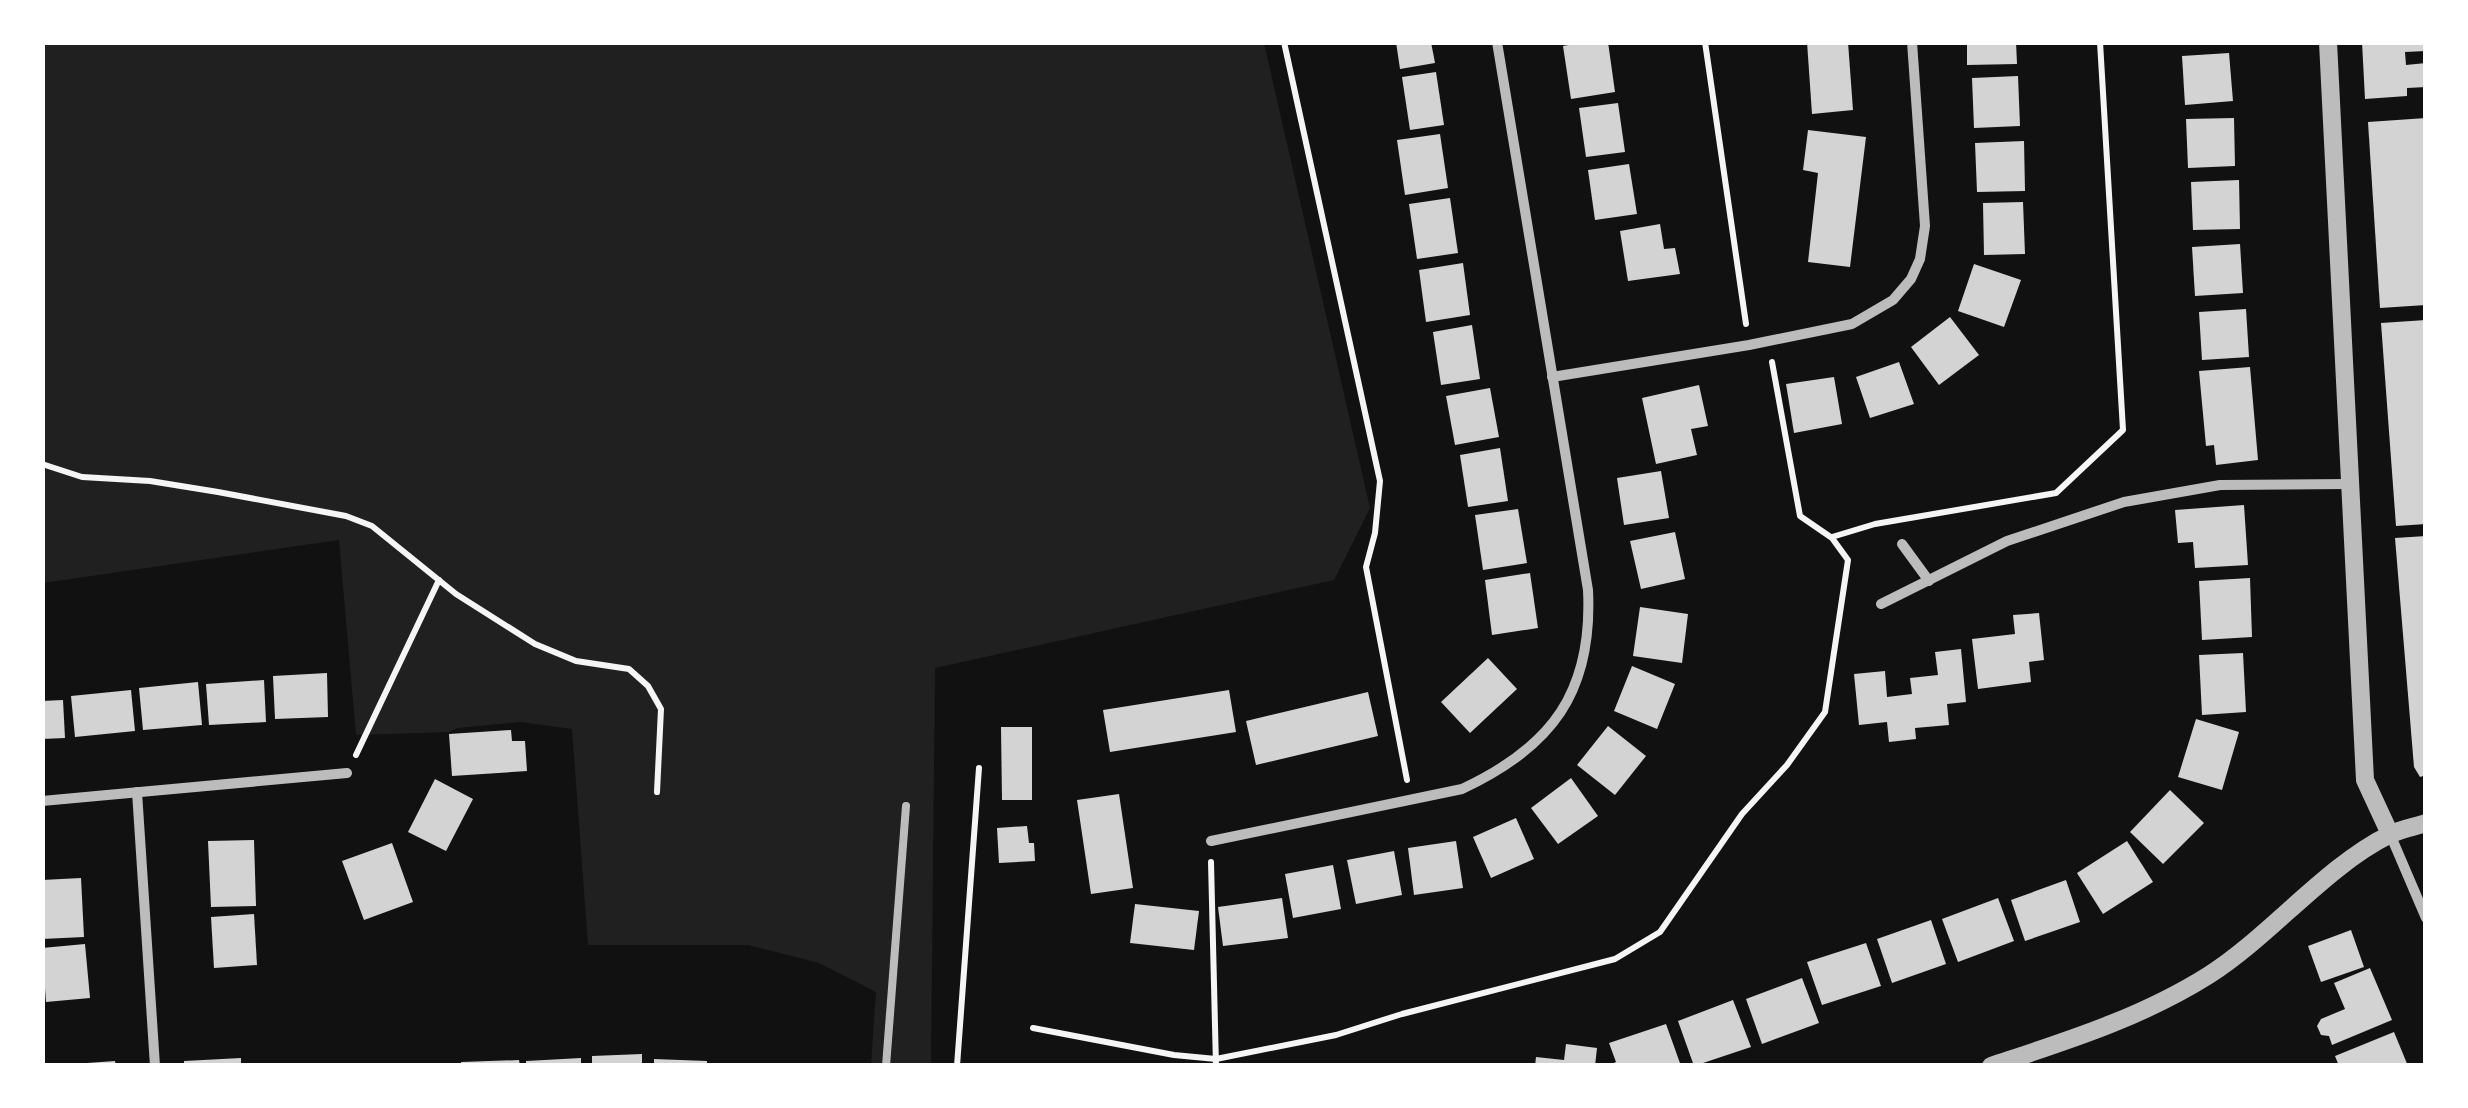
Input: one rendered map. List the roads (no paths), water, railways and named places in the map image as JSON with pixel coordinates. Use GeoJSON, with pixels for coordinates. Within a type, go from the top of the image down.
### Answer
{"type":"FeatureCollection","features":[{"type":"Feature","properties":{"kind":"street"},"geometry":{"type":"LineString","coordinates":[[1211,841],[1462,790],[1525,754],[1567,704],[1590,627],[1588,590],[1497,42]]}},
{"type":"Feature","properties":{"kind":"street"},"geometry":{"type":"LineString","coordinates":[[1552,377],[1852,324],[1893,300],[1916,269],[1925,226],[1912,42]]}},
{"type":"Feature","properties":{"kind":"street"},"geometry":{"type":"LineString","coordinates":[[2328,42],[2364,780],[2426,918]]}},
{"type":"Feature","properties":{"kind":"street"},"geometry":{"type":"LineString","coordinates":[[1881,604],[2008,541],[2124,502],[2220,485],[2348,484]]}},
{"type":"Feature","properties":{"kind":"street"},"geometry":{"type":"LineString","coordinates":[[1902,544],[1929,581]]}},
{"type":"Feature","properties":{"kind":"street"},"geometry":{"type":"LineString","coordinates":[[42,801],[347,774]]}},
{"type":"Feature","properties":{"kind":"street"},"geometry":{"type":"LineString","coordinates":[[137,792],[156,1066]]}},
{"type":"Feature","properties":{"kind":"street"},"geometry":{"type":"LineString","coordinates":[[1991,1066],[2110,1026],[2197,982],[2390,834],[2426,823]]}},
{"type":"Feature","properties":{"kind":"lane"},"geometry":{"type":"LineString","coordinates":[[886,1066],[906,806]]}}]}
